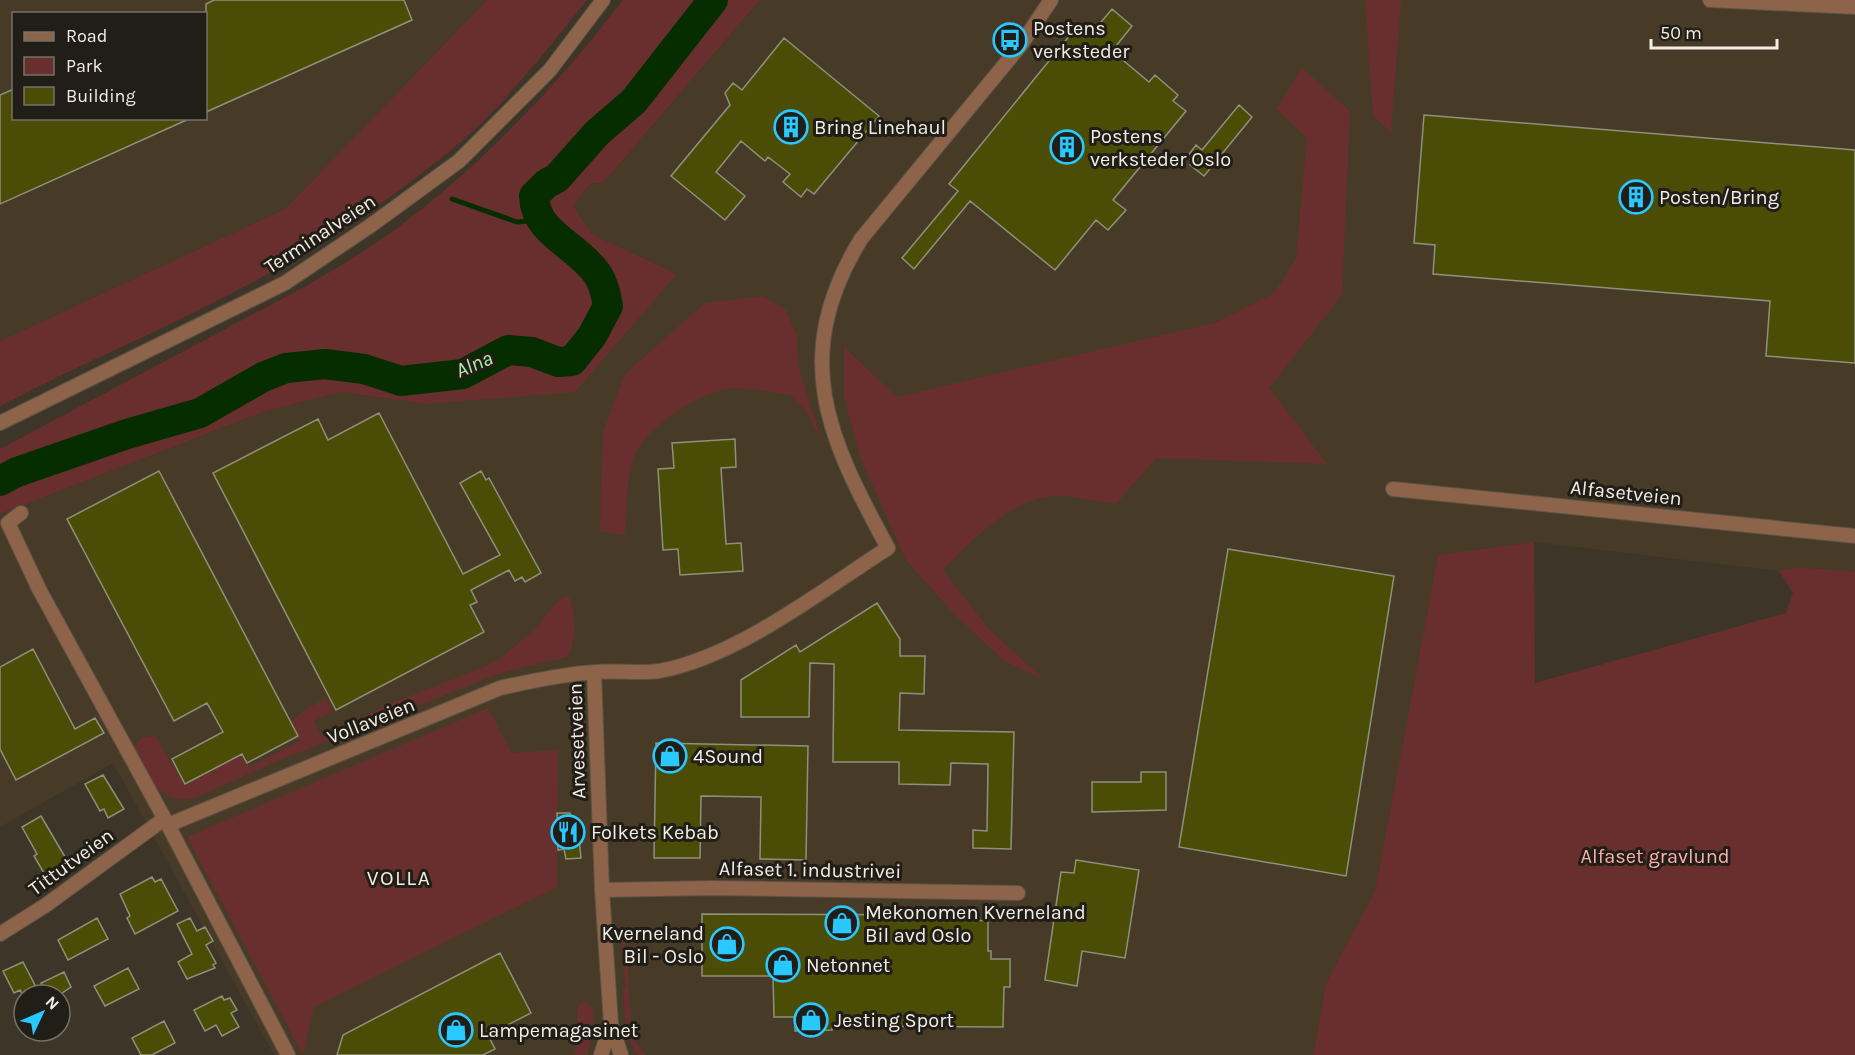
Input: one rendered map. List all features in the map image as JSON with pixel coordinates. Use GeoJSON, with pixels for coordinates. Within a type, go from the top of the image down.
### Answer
{"type":"FeatureCollection","features":[{"type":"Feature","properties":{"kind":"street","name":"Terminalveien"},"geometry":{"type":"LineString","coordinates":[[0,423],[285,283],[370,226],[459,161],[550,70],[603,0]]}},
{"type":"Feature","properties":{"kind":"street","name":"Vollaveien"},"geometry":{"type":"LineString","coordinates":[[166,822],[500,688],[594,672],[658,671],[700,659],[748,636],[888,548],[845,467],[828,419],[821,378],[827,314],[834,293],[861,239],[1020,46],[1051,0]]}},
{"type":"Feature","properties":{"kind":"street"},"geometry":{"type":"LineString","coordinates":[[1710,0],[1855,7]]}},
{"type":"Feature","properties":{"kind":"street","name":"Alfasetveien"},"geometry":{"type":"LineString","coordinates":[[1393,489],[1855,536]]}},
{"type":"Feature","properties":{"kind":"street"},"geometry":{"type":"LineString","coordinates":[[21,513],[8,523],[39,589],[166,822],[288,1055]]}},
{"type":"Feature","properties":{"kind":"street","name":"Arvesetveien"},"geometry":{"type":"LineString","coordinates":[[594,672],[602,890],[611,1024],[621,1055]]}},
{"type":"Feature","properties":{"kind":"street","name":"Tittutveien"},"geometry":{"type":"LineString","coordinates":[[0,934],[166,822]]}},
{"type":"Feature","properties":{"kind":"street","name":"Alfaset 1. industrivei"},"geometry":{"type":"LineString","coordinates":[[602,890],[712,888],[1018,893]]}},
{"type":"Feature","properties":{"kind":"street","name":"Arvesetveien"},"geometry":{"type":"LineString","coordinates":[[601,1055],[611,1024]]}},
{"type":"Feature","properties":{"kind":"shaded area"},"geometry":{"type":"Polygon","coordinates":[[[0,0],[487,0],[285,209],[0,341],[0,0]]]}},
{"type":"Feature","properties":{"kind":"shaded area"},"geometry":{"type":"Polygon","coordinates":[[[760,0],[1855,0],[1855,572],[1798,567],[1779,571],[1534,542],[1438,555],[1375,891],[1326,983],[1313,1055],[274,1055],[113,763],[0,827],[0,514],[266,411],[341,392],[428,404],[677,274],[592,234],[573,206],[590,184],[603,183],[760,0]]]}},
{"type":"Feature","properties":{"kind":"green space"},"geometry":{"type":"Polygon","coordinates":[[[487,0],[587,0],[522,79],[469,135],[379,205],[304,253],[253,282],[0,406],[0,341],[285,209],[487,0]]]}},
{"type":"Feature","properties":{"kind":"green space"},"geometry":{"type":"Polygon","coordinates":[[[623,0],[760,0],[603,183],[590,184],[573,206],[592,234],[677,274],[575,392],[428,404],[341,392],[266,411],[0,514],[0,449],[300,289],[382,239],[449,186],[511,128],[569,66],[623,0]]]}},
{"type":"Feature","properties":{"kind":"green space"},"geometry":{"type":"Polygon","coordinates":[[[1365,0],[1401,0],[1391,132],[1373,116],[1365,0]]]}},
{"type":"Feature","properties":{"kind":"green space"},"geometry":{"type":"Polygon","coordinates":[[[1302,68],[1350,111],[1342,295],[1269,388],[1327,464],[1156,458],[1116,504],[1061,496],[1044,497],[1011,510],[982,532],[943,570],[988,628],[1043,679],[1004,661],[956,616],[906,560],[860,457],[844,396],[844,347],[897,397],[1215,323],[1274,293],[1296,259],[1307,138],[1277,109],[1302,68]]]}},
{"type":"Feature","properties":{"kind":"green space"},"geometry":{"type":"Polygon","coordinates":[[[763,296],[786,310],[797,336],[798,365],[821,440],[805,410],[791,395],[734,388],[715,392],[673,414],[649,435],[640,446],[631,465],[625,535],[600,531],[603,432],[625,374],[705,303],[763,296]]]}},
{"type":"Feature","properties":{"kind":"green space","name":"Alfaset gravlund"},"geometry":{"type":"Polygon","coordinates":[[[1534,542],[1535,683],[1786,613],[1793,593],[1779,571],[1798,567],[1855,572],[1855,1055],[1313,1055],[1326,983],[1375,891],[1438,555],[1534,542]]]}},
{"type":"Feature","properties":{"kind":"green space"},"geometry":{"type":"Polygon","coordinates":[[[564,597],[569,597],[574,619],[573,644],[567,657],[501,673],[277,761],[195,798],[182,799],[163,793],[150,779],[134,749],[142,737],[155,736],[185,785],[242,755],[249,767],[300,741],[291,722],[305,710],[326,698],[333,711],[314,721],[321,737],[383,707],[501,658],[534,630],[557,602],[564,597]]]}},
{"type":"Feature","properties":{"kind":"green space"},"geometry":{"type":"Polygon","coordinates":[[[488,708],[512,753],[558,750],[557,887],[314,1007],[303,1055],[187,837],[488,708]]]}},
{"type":"Feature","properties":{"kind":"green space"},"geometry":{"type":"Polygon","coordinates":[[[625,932],[632,1036],[645,1055],[638,1055],[633,1048],[626,1024],[622,941],[622,934],[625,932]]]}},
{"type":"Feature","properties":{"kind":"green space"},"geometry":{"type":"Polygon","coordinates":[[[587,1002],[593,1009],[593,1028],[587,1055],[575,1055],[578,1005],[587,1002]]]}},
{"type":"Feature","properties":{"kind":"building"},"geometry":{"type":"Polygon","coordinates":[[[214,0],[404,0],[412,20],[207,112],[206,4],[214,0]]]}},
{"type":"Feature","properties":{"kind":"building","name":"Postens verksteder Oslo"},"geometry":{"type":"Polygon","coordinates":[[[1112,9],[1132,26],[1112,51],[1149,82],[1155,75],[1178,95],[1173,101],[1186,111],[1113,200],[1126,210],[1108,230],[1096,220],[1055,270],[970,201],[914,269],[902,258],[958,191],[949,184],[1079,24],[1091,34],[1112,9]]]}},
{"type":"Feature","properties":{"kind":"building","name":"Bring Linehaul"},"geometry":{"type":"Polygon","coordinates":[[[784,38],[879,116],[814,194],[807,189],[801,197],[783,182],[790,174],[768,157],[765,161],[741,141],[716,172],[745,196],[725,220],[671,176],[730,105],[725,93],[733,83],[742,90],[784,38]]]}},
{"type":"Feature","properties":{"kind":"building"},"geometry":{"type":"Polygon","coordinates":[[[12,90],[12,120],[187,120],[0,204],[0,95],[12,90]]]}},
{"type":"Feature","properties":{"kind":"building"},"geometry":{"type":"Polygon","coordinates":[[[1239,105],[1252,117],[1204,176],[1190,165],[1193,162],[1187,157],[1196,145],[1202,150],[1239,105]]]}},
{"type":"Feature","properties":{"kind":"building","name":"Posten/Bring"},"geometry":{"type":"Polygon","coordinates":[[[1424,115],[1855,150],[1855,363],[1766,356],[1770,301],[1433,274],[1435,245],[1414,243],[1424,115]]]}},
{"type":"Feature","properties":{"kind":"building"},"geometry":{"type":"Polygon","coordinates":[[[379,413],[463,574],[500,555],[460,483],[481,471],[486,480],[489,478],[541,573],[525,582],[522,577],[515,581],[509,570],[471,590],[477,602],[470,605],[484,632],[336,710],[213,473],[318,419],[328,440],[379,413]]]}},
{"type":"Feature","properties":{"kind":"building"},"geometry":{"type":"Polygon","coordinates":[[[735,439],[736,467],[721,468],[726,544],[741,543],[743,571],[680,575],[678,549],[663,550],[658,469],[674,468],[672,443],[735,439]]]}},
{"type":"Feature","properties":{"kind":"building"},"geometry":{"type":"Polygon","coordinates":[[[159,471],[298,736],[247,763],[242,754],[185,784],[172,759],[223,732],[207,703],[174,721],[67,519],[159,471]]]}},
{"type":"Feature","properties":{"kind":"building"},"geometry":{"type":"Polygon","coordinates":[[[1228,549],[1394,576],[1346,876],[1179,847],[1228,549]]]}},
{"type":"Feature","properties":{"kind":"building"},"geometry":{"type":"Polygon","coordinates":[[[877,603],[900,639],[900,656],[925,656],[924,694],[900,693],[899,730],[1014,732],[1011,849],[973,848],[973,830],[987,831],[988,764],[951,763],[950,785],[899,784],[899,762],[833,762],[834,664],[810,663],[809,717],[741,717],[741,680],[796,645],[800,652],[877,603]]]}},
{"type":"Feature","properties":{"kind":"building"},"geometry":{"type":"Polygon","coordinates":[[[33,649],[75,729],[95,718],[104,733],[16,780],[0,749],[0,667],[33,649]]]}},
{"type":"Feature","properties":{"kind":"building"},"geometry":{"type":"Polygon","coordinates":[[[656,743],[808,746],[806,860],[760,859],[761,797],[701,796],[700,858],[654,858],[656,743]]]}},
{"type":"Feature","properties":{"kind":"building"},"geometry":{"type":"Polygon","coordinates":[[[1141,772],[1166,772],[1166,810],[1092,812],[1092,782],[1141,782],[1141,772]]]}},
{"type":"Feature","properties":{"kind":"building"},"geometry":{"type":"Polygon","coordinates":[[[103,775],[124,809],[108,818],[104,809],[100,811],[85,784],[103,775]]]}},
{"type":"Feature","properties":{"kind":"building","name":"Folkets Kebab"},"geometry":{"type":"Polygon","coordinates":[[[557,813],[570,813],[571,818],[577,818],[581,858],[566,859],[564,849],[558,850],[557,813]]]}},
{"type":"Feature","properties":{"kind":"building"},"geometry":{"type":"Polygon","coordinates":[[[41,816],[68,862],[45,875],[34,856],[37,854],[22,827],[41,816]]]}},
{"type":"Feature","properties":{"kind":"building"},"geometry":{"type":"Polygon","coordinates":[[[1076,860],[1139,870],[1125,958],[1082,951],[1077,986],[1045,980],[1061,872],[1074,873],[1076,860]]]}},
{"type":"Feature","properties":{"kind":"building"},"geometry":{"type":"Polygon","coordinates":[[[152,877],[155,882],[161,879],[178,911],[135,934],[127,918],[130,916],[120,894],[152,877]]]}},
{"type":"Feature","properties":{"kind":"building"},"geometry":{"type":"Polygon","coordinates":[[[702,914],[973,915],[973,920],[988,921],[988,951],[991,951],[991,959],[1010,959],[1010,987],[1004,987],[1003,1027],[832,1026],[832,1030],[795,1031],[795,1017],[774,1017],[773,976],[702,976],[702,914]]]}},
{"type":"Feature","properties":{"kind":"building"},"geometry":{"type":"Polygon","coordinates":[[[97,918],[108,939],[68,960],[58,940],[97,918]]]}},
{"type":"Feature","properties":{"kind":"building"},"geometry":{"type":"Polygon","coordinates":[[[190,918],[197,931],[205,927],[213,941],[206,945],[216,963],[213,965],[215,968],[187,979],[178,962],[192,954],[177,924],[190,918]]]}},
{"type":"Feature","properties":{"kind":"building"},"geometry":{"type":"Polygon","coordinates":[[[500,953],[531,1013],[488,1035],[495,1049],[483,1055],[337,1055],[343,1035],[500,953]]]}},
{"type":"Feature","properties":{"kind":"building"},"geometry":{"type":"Polygon","coordinates":[[[23,962],[34,983],[12,983],[12,989],[3,971],[23,962]]]}},
{"type":"Feature","properties":{"kind":"building"},"geometry":{"type":"Polygon","coordinates":[[[128,968],[139,989],[105,1006],[94,986],[128,968]]]}},
{"type":"Feature","properties":{"kind":"building"},"geometry":{"type":"Polygon","coordinates":[[[64,972],[69,983],[41,983],[64,972]]]}},
{"type":"Feature","properties":{"kind":"building"},"geometry":{"type":"Polygon","coordinates":[[[222,996],[224,1000],[230,998],[237,1010],[231,1013],[239,1027],[222,1036],[216,1025],[205,1031],[194,1010],[222,996]]]}},
{"type":"Feature","properties":{"kind":"building"},"geometry":{"type":"Polygon","coordinates":[[[164,1021],[175,1043],[152,1055],[141,1055],[132,1038],[164,1021]]]}},
{"type":"Feature","properties":{"kind":"waterway","name":"Alna"},"geometry":{"type":"LineString","coordinates":[[0,481],[17,472],[127,434],[200,413],[263,377],[286,368],[325,364],[364,369],[401,381],[463,374],[508,350],[532,352],[558,362],[572,361],[592,336],[608,306],[606,297],[595,271],[548,229],[536,209],[534,196],[546,184],[557,178],[597,133],[634,101],[713,0]]}},
{"type":"Feature","properties":{"kind":"waterway"},"geometry":{"type":"LineString","coordinates":[[452,199],[517,222],[541,220]]}},
{"type":"Feature","properties":{"kind":"place","name":"Postens verksteder"},"geometry":{"type":"Point","coordinates":[1010,40]}},
{"type":"Feature","properties":{"kind":"place","name":"Bring Linehaul"},"geometry":{"type":"Point","coordinates":[791,127]}},
{"type":"Feature","properties":{"kind":"place","name":"Postens verksteder Oslo"},"geometry":{"type":"Point","coordinates":[1067,147]}},
{"type":"Feature","properties":{"kind":"place","name":"Posten/Bring"},"geometry":{"type":"Point","coordinates":[1636,197]}},
{"type":"Feature","properties":{"kind":"place","name":"4Sound"},"geometry":{"type":"Point","coordinates":[670,756]}},
{"type":"Feature","properties":{"kind":"place","name":"Folkets Kebab"},"geometry":{"type":"Point","coordinates":[568,832]}},
{"type":"Feature","properties":{"kind":"place","name":"Mekonomen Kverneland Bil avd Oslo"},"geometry":{"type":"Point","coordinates":[842,923]}},
{"type":"Feature","properties":{"kind":"place","name":"Kverneland Bil - Oslo"},"geometry":{"type":"Point","coordinates":[727,944]}},
{"type":"Feature","properties":{"kind":"place","name":"Netonnet"},"geometry":{"type":"Point","coordinates":[783,965]}},
{"type":"Feature","properties":{"kind":"place","name":"Jesting Sport"},"geometry":{"type":"Point","coordinates":[811,1020]}},
{"type":"Feature","properties":{"kind":"place","name":"Lampemagasinet"},"geometry":{"type":"Point","coordinates":[456,1030]}},
{"type":"Feature","properties":{"kind":"district","name":"VOLLA"},"geometry":{"type":"Point","coordinates":[399,878]}}]}
